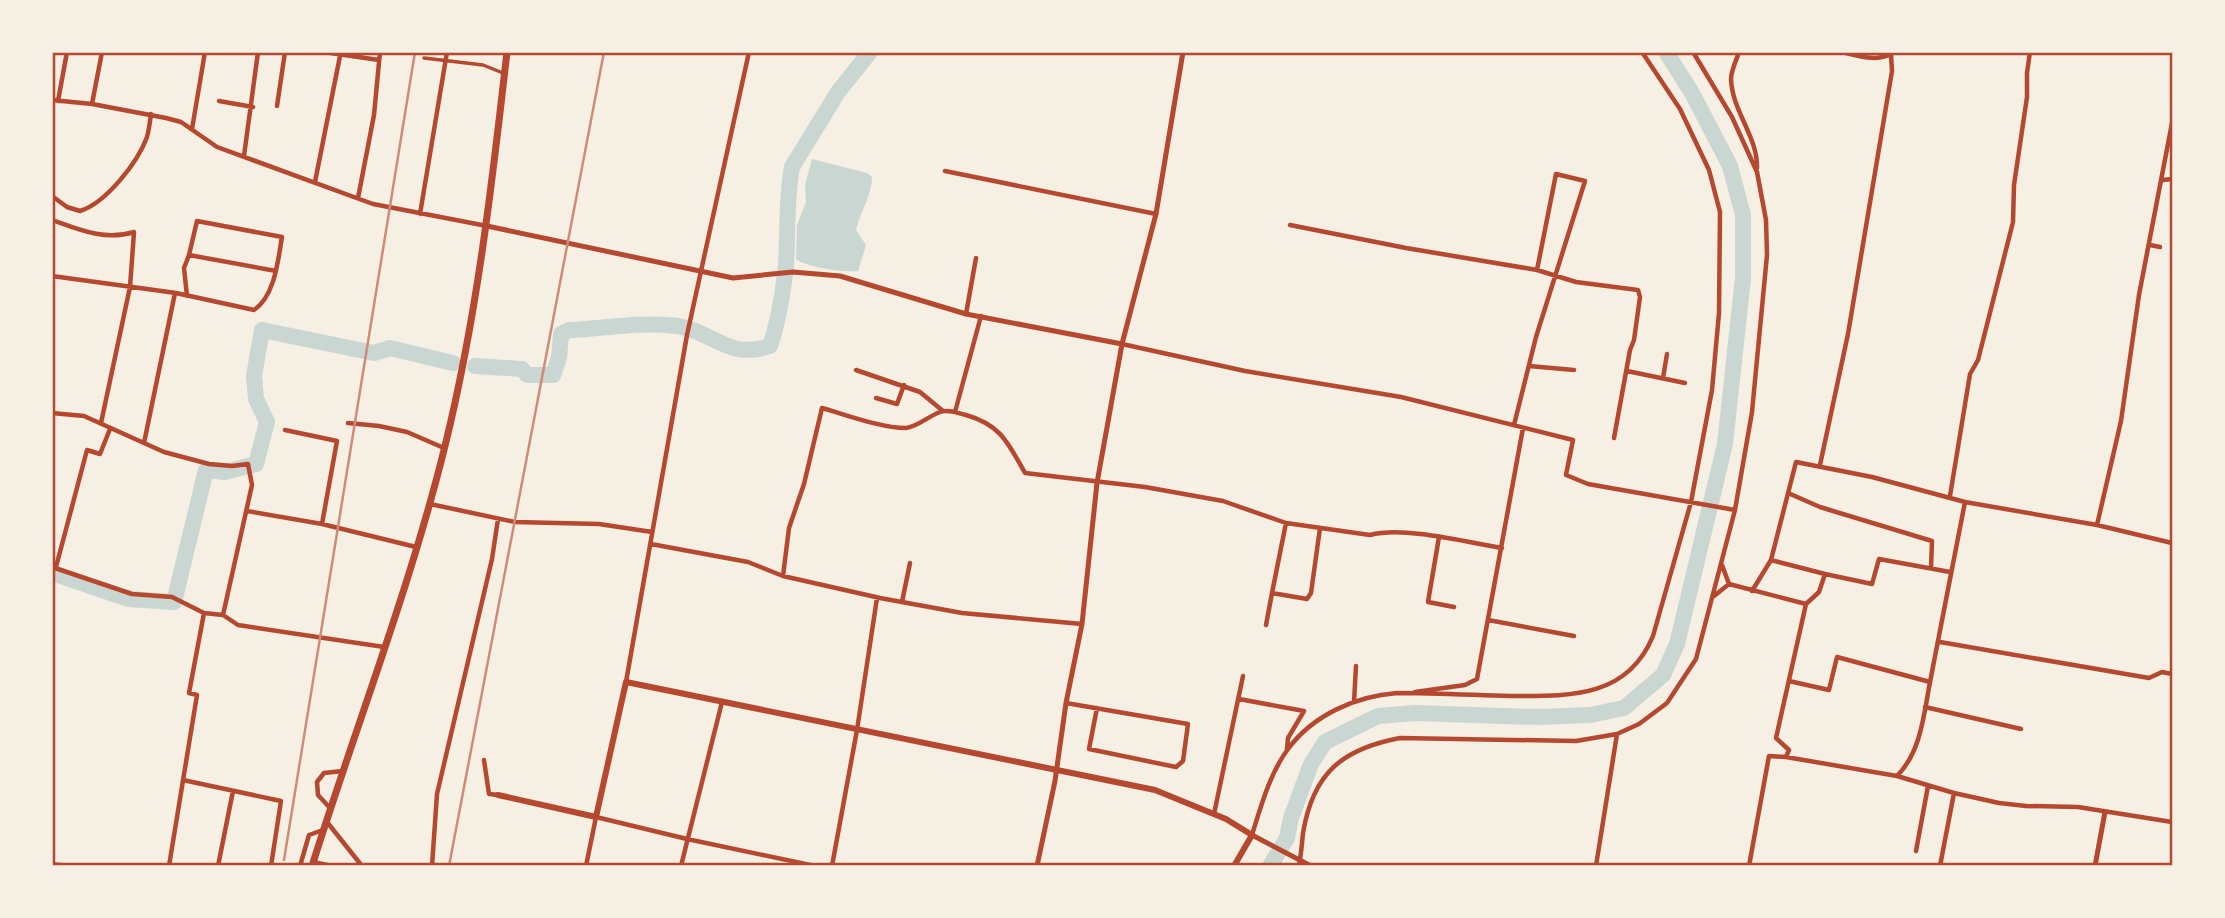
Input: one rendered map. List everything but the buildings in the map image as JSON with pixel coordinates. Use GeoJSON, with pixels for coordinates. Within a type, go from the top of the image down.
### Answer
{"type":"FeatureCollection","features":[{"type":"Feature","properties":{"kind":"highway"},"geometry":{"type":"LineString","coordinates":[[312,864],[416,547],[445,448],[462,373],[487,226],[507,52]]}},
{"type":"Feature","properties":{"kind":"main road"},"geometry":{"type":"LineString","coordinates":[[498,795],[596,817],[626,682],[1155,790],[1214,814],[1252,835],[1234,866]]}},
{"type":"Feature","properties":{"kind":"main road"},"geometry":{"type":"LineString","coordinates":[[52,865],[63,866]]}},
{"type":"Feature","properties":{"kind":"street"},"geometry":{"type":"LineString","coordinates":[[67,52],[55,100],[151,114],[181,122],[204,140],[358,198],[420,215],[487,226],[701,273],[733,278],[793,272],[840,276],[966,314],[1245,371],[1401,397],[1573,440],[1566,475],[1588,484],[1732,510]]}},
{"type":"Feature","properties":{"kind":"street"},"geometry":{"type":"LineString","coordinates":[[92,104],[102,52]]}},
{"type":"Feature","properties":{"kind":"street"},"geometry":{"type":"LineString","coordinates":[[192,129],[205,52]]}},
{"type":"Feature","properties":{"kind":"street"},"geometry":{"type":"LineString","coordinates":[[244,156],[253,107],[258,52]]}},
{"type":"Feature","properties":{"kind":"street"},"geometry":{"type":"LineString","coordinates":[[277,106],[285,52]]}},
{"type":"Feature","properties":{"kind":"street"},"geometry":{"type":"LineString","coordinates":[[324,52],[379,60]]}},
{"type":"Feature","properties":{"kind":"street"},"geometry":{"type":"LineString","coordinates":[[358,198],[374,115],[380,52]]}},
{"type":"Feature","properties":{"kind":"street"},"geometry":{"type":"LineString","coordinates":[[420,215],[447,52]]}},
{"type":"Feature","properties":{"kind":"street"},"geometry":{"type":"LineString","coordinates":[[626,682],[687,335],[749,52]]}},
{"type":"Feature","properties":{"kind":"street"},"geometry":{"type":"LineString","coordinates":[[1037,866],[1082,624],[1097,483],[1122,344],[1156,214],[1183,52]]}},
{"type":"Feature","properties":{"kind":"street"},"geometry":{"type":"LineString","coordinates":[[1311,866],[1300,863],[1293,856],[1252,835],[1269,785],[1287,749],[1300,735],[1328,714],[1375,695],[1411,693],[1559,696],[1600,688],[1630,672],[1646,654],[1693,502],[1712,390],[1719,313],[1720,212],[1709,170],[1681,109],[1642,52]]}},
{"type":"Feature","properties":{"kind":"street"},"geometry":{"type":"LineString","coordinates":[[1300,863],[1308,813],[1316,792],[1327,774],[1353,751],[1400,737],[1576,741],[1617,734],[1654,714],[1679,688],[1696,659],[1721,563],[1752,412],[1767,255],[1766,220],[1757,172],[1732,117],[1693,52]]}},
{"type":"Feature","properties":{"kind":"street"},"geometry":{"type":"LineString","coordinates":[[1739,52],[1731,78],[1735,98],[1758,155],[1757,172]]}},
{"type":"Feature","properties":{"kind":"street"},"geometry":{"type":"LineString","coordinates":[[1820,465],[1850,321],[1892,71],[1892,54],[1873,58],[1842,52]]}},
{"type":"Feature","properties":{"kind":"street"},"geometry":{"type":"LineString","coordinates":[[1950,496],[1970,374],[1978,360],[2013,222],[2014,185],[2027,97],[2026,73],[2030,52]]}},
{"type":"Feature","properties":{"kind":"street"},"geometry":{"type":"LineString","coordinates":[[315,182],[340,56]]}},
{"type":"Feature","properties":{"kind":"street"},"geometry":{"type":"LineString","coordinates":[[424,58],[483,65],[505,74]]}},
{"type":"Feature","properties":{"kind":"street"},"geometry":{"type":"LineString","coordinates":[[219,101],[253,107]]}},
{"type":"Feature","properties":{"kind":"street"},"geometry":{"type":"LineString","coordinates":[[52,196],[74,210],[86,209],[97,202],[121,178],[140,150],[149,131],[151,114]]}},
{"type":"Feature","properties":{"kind":"street"},"geometry":{"type":"LineString","coordinates":[[2097,525],[2121,421],[2139,295],[2172,123]]}},
{"type":"Feature","properties":{"kind":"street"},"geometry":{"type":"LineString","coordinates":[[944,171],[1156,214]]}},
{"type":"Feature","properties":{"kind":"street"},"geometry":{"type":"LineString","coordinates":[[1514,425],[1585,181],[1556,174],[1537,270]]}},
{"type":"Feature","properties":{"kind":"street"},"geometry":{"type":"LineString","coordinates":[[2162,180],[2172,178]]}},
{"type":"Feature","properties":{"kind":"street"},"geometry":{"type":"LineString","coordinates":[[52,220],[101,235],[115,236],[134,232],[130,287],[101,423]]}},
{"type":"Feature","properties":{"kind":"street"},"geometry":{"type":"LineString","coordinates":[[52,276],[176,293],[187,296],[254,310],[262,305],[275,271],[282,237],[197,221],[184,268],[187,296]]}},
{"type":"Feature","properties":{"kind":"street"},"geometry":{"type":"LineString","coordinates":[[1290,225],[1537,270],[1576,282],[1638,290],[1640,297],[1614,438]]}},
{"type":"Feature","properties":{"kind":"street"},"geometry":{"type":"LineString","coordinates":[[2150,244],[2160,247]]}},
{"type":"Feature","properties":{"kind":"street"},"geometry":{"type":"LineString","coordinates":[[189,255],[275,271]]}},
{"type":"Feature","properties":{"kind":"street"},"geometry":{"type":"LineString","coordinates":[[966,314],[976,258]]}},
{"type":"Feature","properties":{"kind":"street"},"geometry":{"type":"LineString","coordinates":[[144,443],[176,293]]}},
{"type":"Feature","properties":{"kind":"street"},"geometry":{"type":"LineString","coordinates":[[955,412],[981,316]]}},
{"type":"Feature","properties":{"kind":"street"},"geometry":{"type":"LineString","coordinates":[[1663,378],[1667,354]]}},
{"type":"Feature","properties":{"kind":"street"},"geometry":{"type":"LineString","coordinates":[[1529,366],[1574,370]]}},
{"type":"Feature","properties":{"kind":"street"},"geometry":{"type":"LineString","coordinates":[[856,370],[920,392],[943,411]]}},
{"type":"Feature","properties":{"kind":"street"},"geometry":{"type":"LineString","coordinates":[[1627,370],[1685,383]]}},
{"type":"Feature","properties":{"kind":"street"},"geometry":{"type":"LineString","coordinates":[[876,398],[897,404],[904,385]]}},
{"type":"Feature","properties":{"kind":"street"},"geometry":{"type":"LineString","coordinates":[[783,576],[789,528],[804,484],[822,408],[909,428],[943,411],[955,412],[982,420],[996,429],[1004,437],[1025,473],[1145,487],[1223,501],[1286,523],[1370,535],[1381,531],[1439,537],[1502,548]]}},
{"type":"Feature","properties":{"kind":"street"},"geometry":{"type":"LineString","coordinates":[[52,413],[84,416],[164,452],[209,464],[248,464],[252,485],[223,615]]}},
{"type":"Feature","properties":{"kind":"street"},"geometry":{"type":"LineString","coordinates":[[348,424],[379,426],[407,432],[445,448]]}},
{"type":"Feature","properties":{"kind":"street"},"geometry":{"type":"LineString","coordinates":[[1411,693],[1427,688],[1465,685],[1477,679],[1523,428]]}},
{"type":"Feature","properties":{"kind":"street"},"geometry":{"type":"LineString","coordinates":[[110,429],[100,454],[87,450],[54,567],[132,594],[172,597],[204,613],[223,615],[238,625],[384,647]]}},
{"type":"Feature","properties":{"kind":"street"},"geometry":{"type":"LineString","coordinates":[[285,430],[337,441],[322,524]]}},
{"type":"Feature","properties":{"kind":"street"},"geometry":{"type":"LineString","coordinates":[[1752,591],[1771,560],[1796,462],[1820,465],[1950,496],[1965,502],[2097,525],[2172,543]]}},
{"type":"Feature","properties":{"kind":"street"},"geometry":{"type":"LineString","coordinates":[[1788,493],[1820,507],[1932,541],[1931,568]]}},
{"type":"Feature","properties":{"kind":"street"},"geometry":{"type":"LineString","coordinates":[[1898,776],[1907,766],[1916,746],[1940,642],[1950,572],[1965,502]]}},
{"type":"Feature","properties":{"kind":"street"},"geometry":{"type":"LineString","coordinates":[[429,504],[515,522],[599,524],[652,532]]}},
{"type":"Feature","properties":{"kind":"street"},"geometry":{"type":"LineString","coordinates":[[247,511],[322,524],[416,547]]}},
{"type":"Feature","properties":{"kind":"street"},"geometry":{"type":"LineString","coordinates":[[432,866],[437,794],[492,559],[498,519]]}},
{"type":"Feature","properties":{"kind":"street"},"geometry":{"type":"LineString","coordinates":[[1266,625],[1286,523]]}},
{"type":"Feature","properties":{"kind":"street"},"geometry":{"type":"LineString","coordinates":[[1272,593],[1307,599],[1311,593],[1320,528]]}},
{"type":"Feature","properties":{"kind":"street"},"geometry":{"type":"LineString","coordinates":[[1439,537],[1428,603],[1454,607]]}},
{"type":"Feature","properties":{"kind":"street"},"geometry":{"type":"LineString","coordinates":[[650,544],[748,562],[783,576],[877,598],[962,613],[1082,624]]}},
{"type":"Feature","properties":{"kind":"street"},"geometry":{"type":"LineString","coordinates":[[1771,560],[1872,584],[1879,559],[1950,572]]}},
{"type":"Feature","properties":{"kind":"street"},"geometry":{"type":"LineString","coordinates":[[902,602],[910,563]]}},
{"type":"Feature","properties":{"kind":"street"},"geometry":{"type":"LineString","coordinates":[[1721,563],[1729,584]]}},
{"type":"Feature","properties":{"kind":"street"},"geometry":{"type":"LineString","coordinates":[[1786,757],[1790,750],[1776,738],[1806,604],[1819,592],[1825,574]]}},
{"type":"Feature","properties":{"kind":"street"},"geometry":{"type":"LineString","coordinates":[[1729,584],[1806,604]]}},
{"type":"Feature","properties":{"kind":"street"},"geometry":{"type":"LineString","coordinates":[[1713,596],[1729,584]]}},
{"type":"Feature","properties":{"kind":"street"},"geometry":{"type":"LineString","coordinates":[[832,866],[857,730],[877,598]]}},
{"type":"Feature","properties":{"kind":"street"},"geometry":{"type":"LineString","coordinates":[[169,866],[197,695],[190,693],[204,613]]}},
{"type":"Feature","properties":{"kind":"street"},"geometry":{"type":"LineString","coordinates":[[1489,620],[1574,636]]}},
{"type":"Feature","properties":{"kind":"street"},"geometry":{"type":"LineString","coordinates":[[1940,642],[2149,678],[2162,672],[2172,674]]}},
{"type":"Feature","properties":{"kind":"street"},"geometry":{"type":"LineString","coordinates":[[1789,681],[1829,690],[1837,657],[1930,682]]}},
{"type":"Feature","properties":{"kind":"street"},"geometry":{"type":"LineString","coordinates":[[1354,702],[1356,666]]}},
{"type":"Feature","properties":{"kind":"street"},"geometry":{"type":"LineString","coordinates":[[1214,814],[1243,676]]}},
{"type":"Feature","properties":{"kind":"street"},"geometry":{"type":"LineString","coordinates":[[1239,699],[1304,711],[1288,738],[1287,749]]}},
{"type":"Feature","properties":{"kind":"street"},"geometry":{"type":"LineString","coordinates":[[681,866],[722,702]]}},
{"type":"Feature","properties":{"kind":"street"},"geometry":{"type":"LineString","coordinates":[[1066,702],[1188,724],[1182,761],[1176,767],[1089,749],[1097,708]]}},
{"type":"Feature","properties":{"kind":"street"},"geometry":{"type":"LineString","coordinates":[[1925,707],[2021,729]]}},
{"type":"Feature","properties":{"kind":"street"},"geometry":{"type":"LineString","coordinates":[[1596,866],[1617,734]]}},
{"type":"Feature","properties":{"kind":"street"},"geometry":{"type":"LineString","coordinates":[[1749,866],[1769,756],[1898,776],[1954,793],[2026,806],[2062,806],[2172,822]]}},
{"type":"Feature","properties":{"kind":"street"},"geometry":{"type":"LineString","coordinates":[[484,760],[489,794],[498,795]]}},
{"type":"Feature","properties":{"kind":"street"},"geometry":{"type":"LineString","coordinates":[[330,808],[318,795],[317,782],[324,774],[343,771]]}},
{"type":"Feature","properties":{"kind":"street"},"geometry":{"type":"LineString","coordinates":[[183,780],[281,801],[271,866]]}},
{"type":"Feature","properties":{"kind":"street"},"geometry":{"type":"LineString","coordinates":[[1916,851],[1928,786]]}},
{"type":"Feature","properties":{"kind":"street"},"geometry":{"type":"LineString","coordinates":[[218,866],[233,791]]}},
{"type":"Feature","properties":{"kind":"street"},"geometry":{"type":"LineString","coordinates":[[1940,866],[1954,793]]}},
{"type":"Feature","properties":{"kind":"street"},"geometry":{"type":"LineString","coordinates":[[2095,866],[2105,812]]}},
{"type":"Feature","properties":{"kind":"street"},"geometry":{"type":"LineString","coordinates":[[586,866],[596,817],[815,866]]}},
{"type":"Feature","properties":{"kind":"street"},"geometry":{"type":"LineString","coordinates":[[326,822],[362,866]]}},
{"type":"Feature","properties":{"kind":"street"},"geometry":{"type":"LineString","coordinates":[[300,866],[310,835],[323,830]]}},
{"type":"Feature","properties":{"kind":"street"},"geometry":{"type":"LineString","coordinates":[[312,864],[332,866]]}},
{"type":"Feature","properties":{"kind":"shaded area"},"geometry":{"type":"Polygon","coordinates":[[[812,159],[867,173],[872,177],[856,230],[866,245],[858,271],[826,269],[796,259],[797,225],[806,202],[805,185],[812,159]]]}},
{"type":"Feature","properties":{"kind":"waterway"},"geometry":{"type":"LineString","coordinates":[[475,366],[522,369],[527,375],[553,375],[559,358],[561,334],[569,330],[637,325],[691,329],[721,344],[743,350],[770,346],[785,275],[792,167],[838,92],[870,52]]}},
{"type":"Feature","properties":{"kind":"waterway"},"geometry":{"type":"LineString","coordinates":[[1270,866],[1287,838],[1291,818],[1311,764],[1325,742],[1378,716],[1415,713],[1537,717],[1590,715],[1624,708],[1663,675],[1677,644],[1725,444],[1743,278],[1743,215],[1730,166],[1692,93],[1666,52]]}},
{"type":"Feature","properties":{"kind":"waterway"},"geometry":{"type":"LineString","coordinates":[[52,573],[128,599],[174,602],[206,470],[225,472],[256,464],[267,422],[256,399],[254,376],[262,330],[374,353],[390,348],[453,363]]}},
{"type":"Feature","properties":{"kind":"railway"},"geometry":{"type":"LineString","coordinates":[[284,860],[415,52]]}},
{"type":"Feature","properties":{"kind":"railway"},"geometry":{"type":"LineString","coordinates":[[449,866],[604,52]]}}]}
